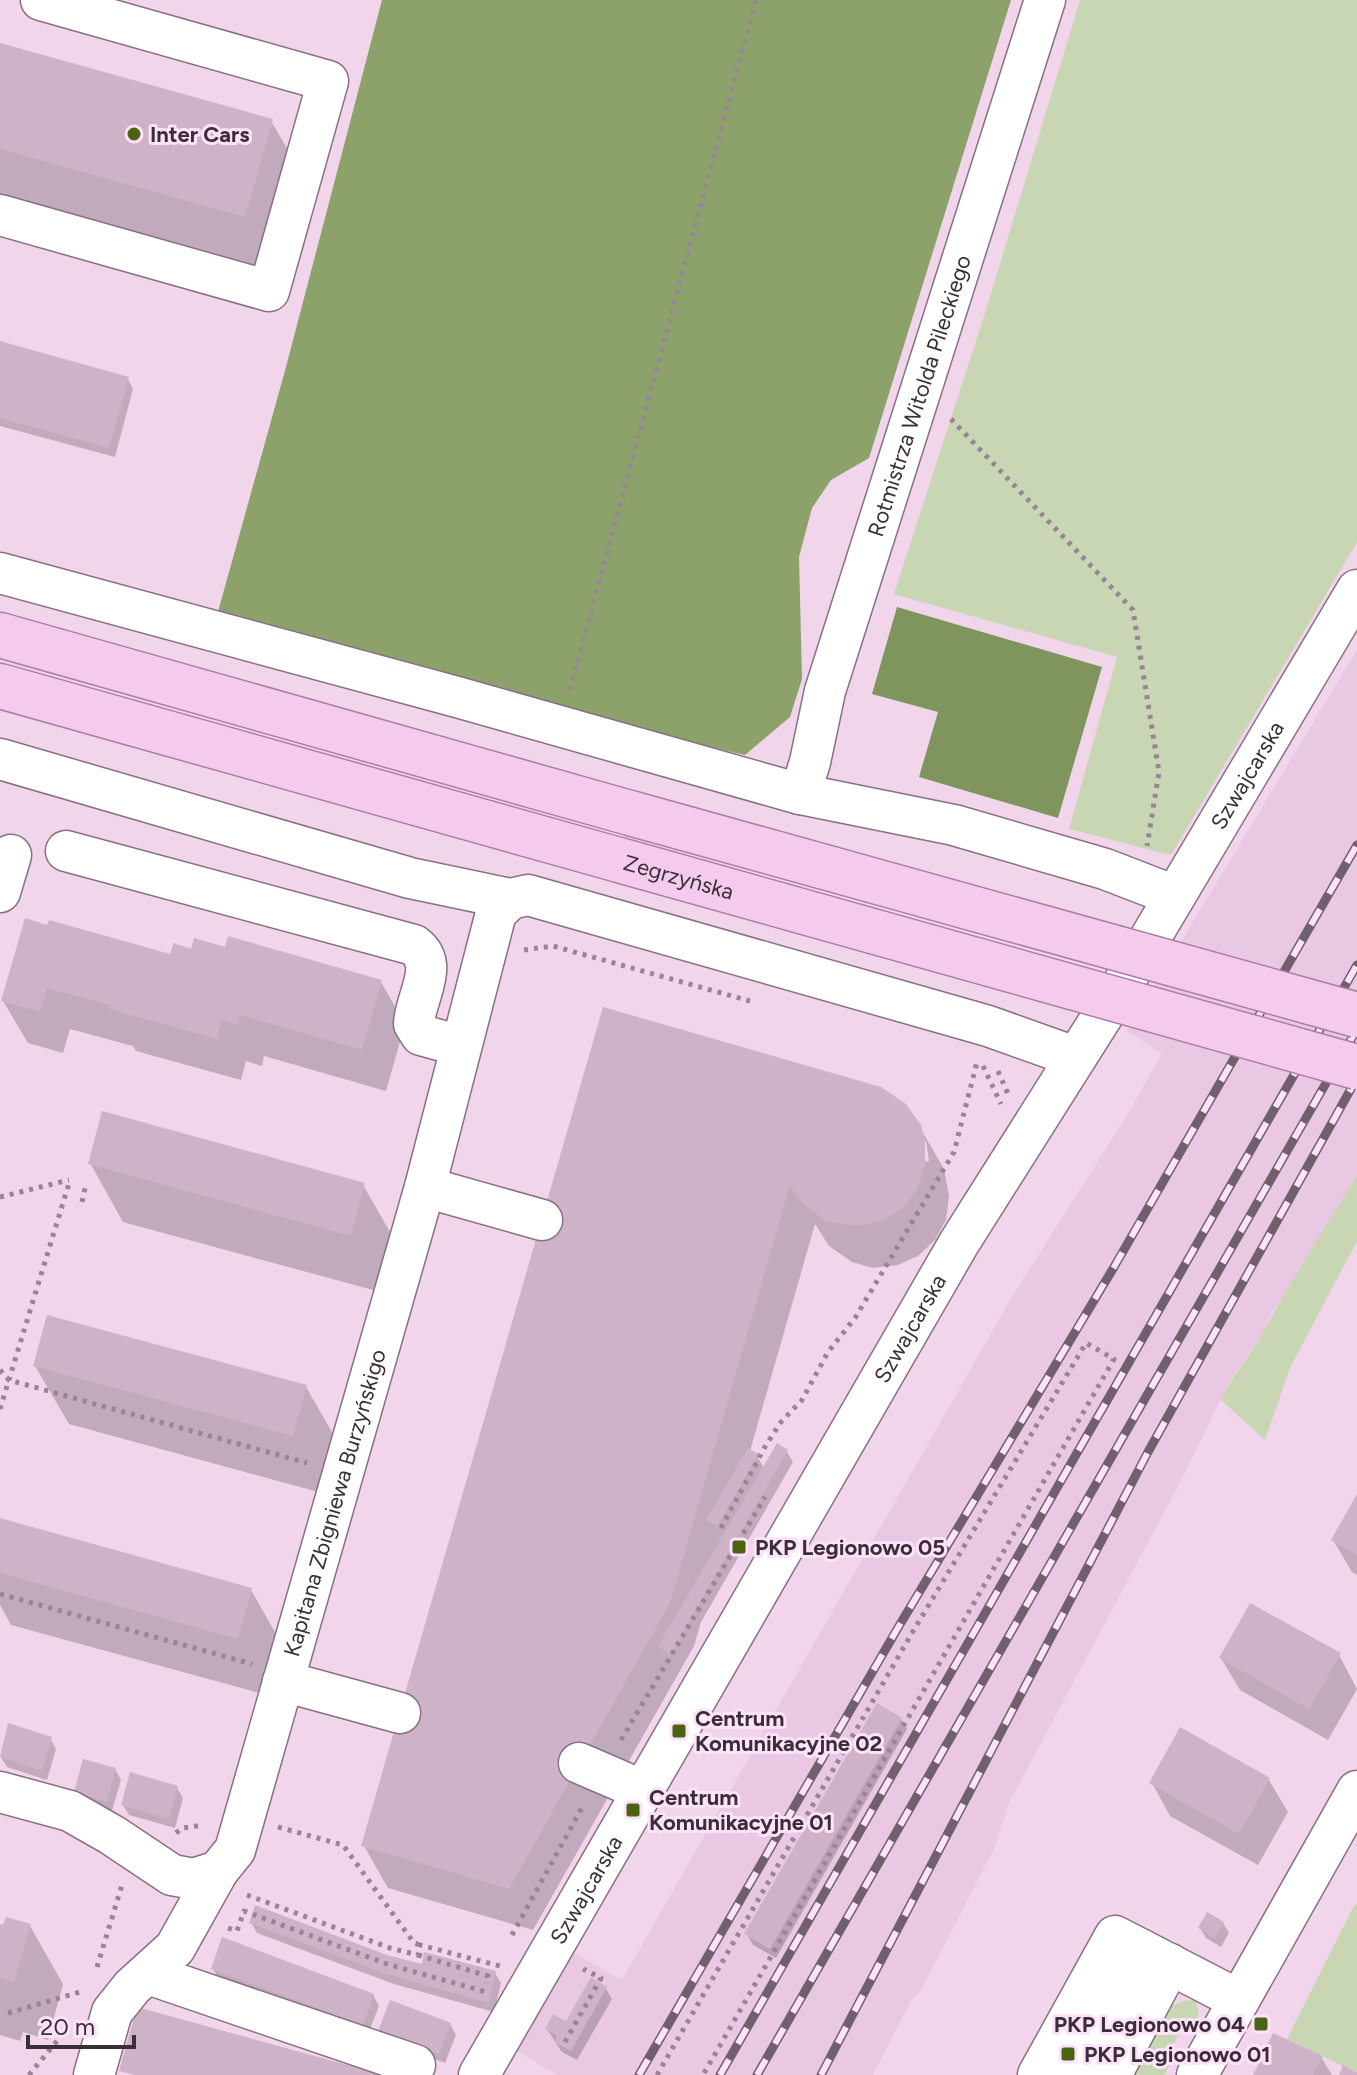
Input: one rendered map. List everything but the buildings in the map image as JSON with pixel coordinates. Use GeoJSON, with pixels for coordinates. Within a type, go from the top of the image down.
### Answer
{"type":"FeatureCollection","features":[{"type":"Feature","properties":{"kind":"main road"},"geometry":{"type":"LineString","coordinates":[[0,635],[1357,1015]]}},
{"type":"Feature","properties":{"kind":"main road","name":"Zegrzyńska"},"geometry":{"type":"LineString","coordinates":[[0,686],[1357,1067]]}},
{"type":"Feature","properties":{"kind":"street"},"geometry":{"type":"LineString","coordinates":[[0,215],[269,291],[328,81],[41,0]]}},
{"type":"Feature","properties":{"kind":"street","name":"Rotmistrza Witolda Pileckiego"},"geometry":{"type":"LineString","coordinates":[[800,794],[825,691],[1045,0]]}},
{"type":"Feature","properties":{"kind":"street"},"geometry":{"type":"LineString","coordinates":[[0,573],[800,794],[954,825],[1105,869],[1175,896]]}},
{"type":"Feature","properties":{"kind":"street","name":"Szwajcarska"},"geometry":{"type":"LineString","coordinates":[[479,2075],[959,1243],[1175,896],[1357,590]]}},
{"type":"Feature","properties":{"kind":"street"},"geometry":{"type":"LineString","coordinates":[[0,759],[410,878],[510,899],[528,895],[988,1026],[1075,1057]]}},
{"type":"Feature","properties":{"kind":"street"},"geometry":{"type":"LineString","coordinates":[[66,851],[414,945],[423,951],[428,962],[414,1024],[421,1035],[461,1046]]}},
{"type":"Feature","properties":{"kind":"street","name":"Kapitana Zbigniewa Burzyńskigo"},"geometry":{"type":"LineString","coordinates":[[94,2075],[112,2012],[132,1987],[175,1948],[218,1871],[235,1850],[270,1673],[425,1187],[496,913],[510,899]]}},
{"type":"Feature","properties":{"kind":"street"},"geometry":{"type":"LineString","coordinates":[[425,1187],[542,1220]]}},
{"type":"Feature","properties":{"kind":"street"},"geometry":{"type":"LineString","coordinates":[[270,1673],[400,1713]]}},
{"type":"Feature","properties":{"kind":"street"},"geometry":{"type":"LineString","coordinates":[[590,1768],[644,1791]]}},
{"type":"Feature","properties":{"kind":"street"},"geometry":{"type":"LineString","coordinates":[[1197,2075],[1357,1791]]}},
{"type":"Feature","properties":{"kind":"street"},"geometry":{"type":"LineString","coordinates":[[0,1792],[70,1811],[172,1875],[194,1879],[218,1871]]}},
{"type":"Feature","properties":{"kind":"street"},"geometry":{"type":"LineString","coordinates":[[1038,2075],[1115,1936],[1239,2000]]}},
{"type":"Feature","properties":{"kind":"street"},"geometry":{"type":"LineString","coordinates":[[1075,2075],[1156,1957]]}},
{"type":"Feature","properties":{"kind":"street"},"geometry":{"type":"LineString","coordinates":[[1111,2075],[1156,1957]]}},
{"type":"Feature","properties":{"kind":"street"},"geometry":{"type":"LineString","coordinates":[[148,1974],[415,2065]]}},
{"type":"Feature","properties":{"kind":"path"},"geometry":{"type":"LineString","coordinates":[[560,726],[756,0]]}},
{"type":"Feature","properties":{"kind":"path"},"geometry":{"type":"LineString","coordinates":[[923,389],[1133,610],[1159,772],[1147,850]]}},
{"type":"Feature","properties":{"kind":"path"},"geometry":{"type":"LineString","coordinates":[[512,948],[553,946],[751,1001]]}},
{"type":"Feature","properties":{"kind":"path"},"geometry":{"type":"LineString","coordinates":[[962,1060],[984,1066],[1006,1112]]}},
{"type":"Feature","properties":{"kind":"path"},"geometry":{"type":"LineString","coordinates":[[721,1528],[766,1445],[781,1422],[802,1400],[828,1352],[855,1318],[954,1152],[976,1065]]}},
{"type":"Feature","properties":{"kind":"path"},"geometry":{"type":"LineString","coordinates":[[0,1197],[70,1180],[0,1409]]}},
{"type":"Feature","properties":{"kind":"path"},"geometry":{"type":"LineString","coordinates":[[82,1202],[86,1184]]}},
{"type":"Feature","properties":{"kind":"path"},"geometry":{"type":"LineString","coordinates":[[657,2075],[912,1633],[1086,1343],[1114,1359],[703,2075]]}},
{"type":"Feature","properties":{"kind":"path"},"geometry":{"type":"LineString","coordinates":[[0,1370],[9,1380],[317,1466]]}},
{"type":"Feature","properties":{"kind":"path"},"geometry":{"type":"LineString","coordinates":[[509,1941],[590,1768],[767,1493]]}},
{"type":"Feature","properties":{"kind":"path"},"geometry":{"type":"LineString","coordinates":[[0,1594],[270,1673]]}},
{"type":"Feature","properties":{"kind":"path"},"geometry":{"type":"LineString","coordinates":[[271,1830],[279,1826],[343,1845],[414,1943],[511,1968]]}},
{"type":"Feature","properties":{"kind":"path"},"geometry":{"type":"LineString","coordinates":[[95,1974],[122,1884]]}},
{"type":"Feature","properties":{"kind":"path"},"geometry":{"type":"LineString","coordinates":[[219,1924],[237,1931],[247,1895],[390,1948],[488,1976],[488,1993],[387,1964],[244,1911]]}},
{"type":"Feature","properties":{"kind":"path"},"geometry":{"type":"LineString","coordinates":[[418,1955],[420,1945]]}},
{"type":"Feature","properties":{"kind":"path"},"geometry":{"type":"LineString","coordinates":[[565,2042],[597,1986]]}},
{"type":"Feature","properties":{"kind":"path"},"geometry":{"type":"LineString","coordinates":[[8,2013],[90,1989]]}},
{"type":"Feature","properties":{"kind":"shaded area"},"geometry":{"type":"Polygon","coordinates":[[[382,0],[1011,0],[869,458],[831,480],[812,508],[799,557],[802,679],[790,717],[745,755],[570,715],[216,619],[382,0]]]}},
{"type":"Feature","properties":{"kind":"shaded area"},"geometry":{"type":"Polygon","coordinates":[[[1080,0],[1357,0],[1357,542],[1171,855],[1069,829],[1117,657],[894,594],[986,310],[1080,0]]]}},
{"type":"Feature","properties":{"kind":"shaded area"},"geometry":{"type":"Polygon","coordinates":[[[897,607],[1102,667],[1058,818],[919,777],[938,712],[872,694],[897,607]]]}},
{"type":"Feature","properties":{"kind":"shaded area"},"geometry":{"type":"Polygon","coordinates":[[[1357,650],[1357,1176],[1230,1381],[1176,1490],[1009,1803],[995,1847],[873,2075],[558,2075],[513,2049],[570,1951],[622,1980],[1013,1295],[1126,1117],[1162,1054],[1127,1031],[1357,650]]]}},
{"type":"Feature","properties":{"kind":"shaded area"},"geometry":{"type":"Polygon","coordinates":[[[1357,1176],[1357,1241],[1290,1368],[1265,1440],[1221,1400],[1357,1176]]]}},
{"type":"Feature","properties":{"kind":"shaded area"},"geometry":{"type":"Polygon","coordinates":[[[1357,1905],[1357,2073],[1287,2039],[1357,1905]]]}},
{"type":"Feature","properties":{"kind":"shaded area"},"geometry":{"type":"Polygon","coordinates":[[[1195,2000],[1199,2013],[1188,2035],[1181,2031],[1166,2057],[1172,2062],[1164,2075],[1126,2075],[1166,2008],[1195,2000]]]}},
{"type":"Feature","properties":{"kind":"railway"},"geometry":{"type":"LineString","coordinates":[[639,2075],[899,1626],[1114,1267],[1357,845]]}},
{"type":"Feature","properties":{"kind":"railway"},"geometry":{"type":"LineString","coordinates":[[720,2075],[1357,965]]}},
{"type":"Feature","properties":{"kind":"railway"},"geometry":{"type":"LineString","coordinates":[[757,2075],[1357,1029]]}},
{"type":"Feature","properties":{"kind":"railway"},"geometry":{"type":"LineString","coordinates":[[821,2075],[1148,1452],[1357,1078]]}},
{"type":"Feature","properties":{"kind":"place","name":"Inter Cars"},"geometry":{"type":"Point","coordinates":[134,134]}},
{"type":"Feature","properties":{"kind":"place","name":"PKP Legionowo 05"},"geometry":{"type":"Point","coordinates":[739,1547]}},
{"type":"Feature","properties":{"kind":"place","name":"Centrum Komunikacyjne 02"},"geometry":{"type":"Point","coordinates":[679,1731]}},
{"type":"Feature","properties":{"kind":"place","name":"Centrum Komunikacyjne 01"},"geometry":{"type":"Point","coordinates":[633,1810]}},
{"type":"Feature","properties":{"kind":"place","name":"PKP Legionowo 04"},"geometry":{"type":"Point","coordinates":[1261,2024]}},
{"type":"Feature","properties":{"kind":"place","name":"PKP Legionowo 01"},"geometry":{"type":"Point","coordinates":[1068,2054]}}]}
